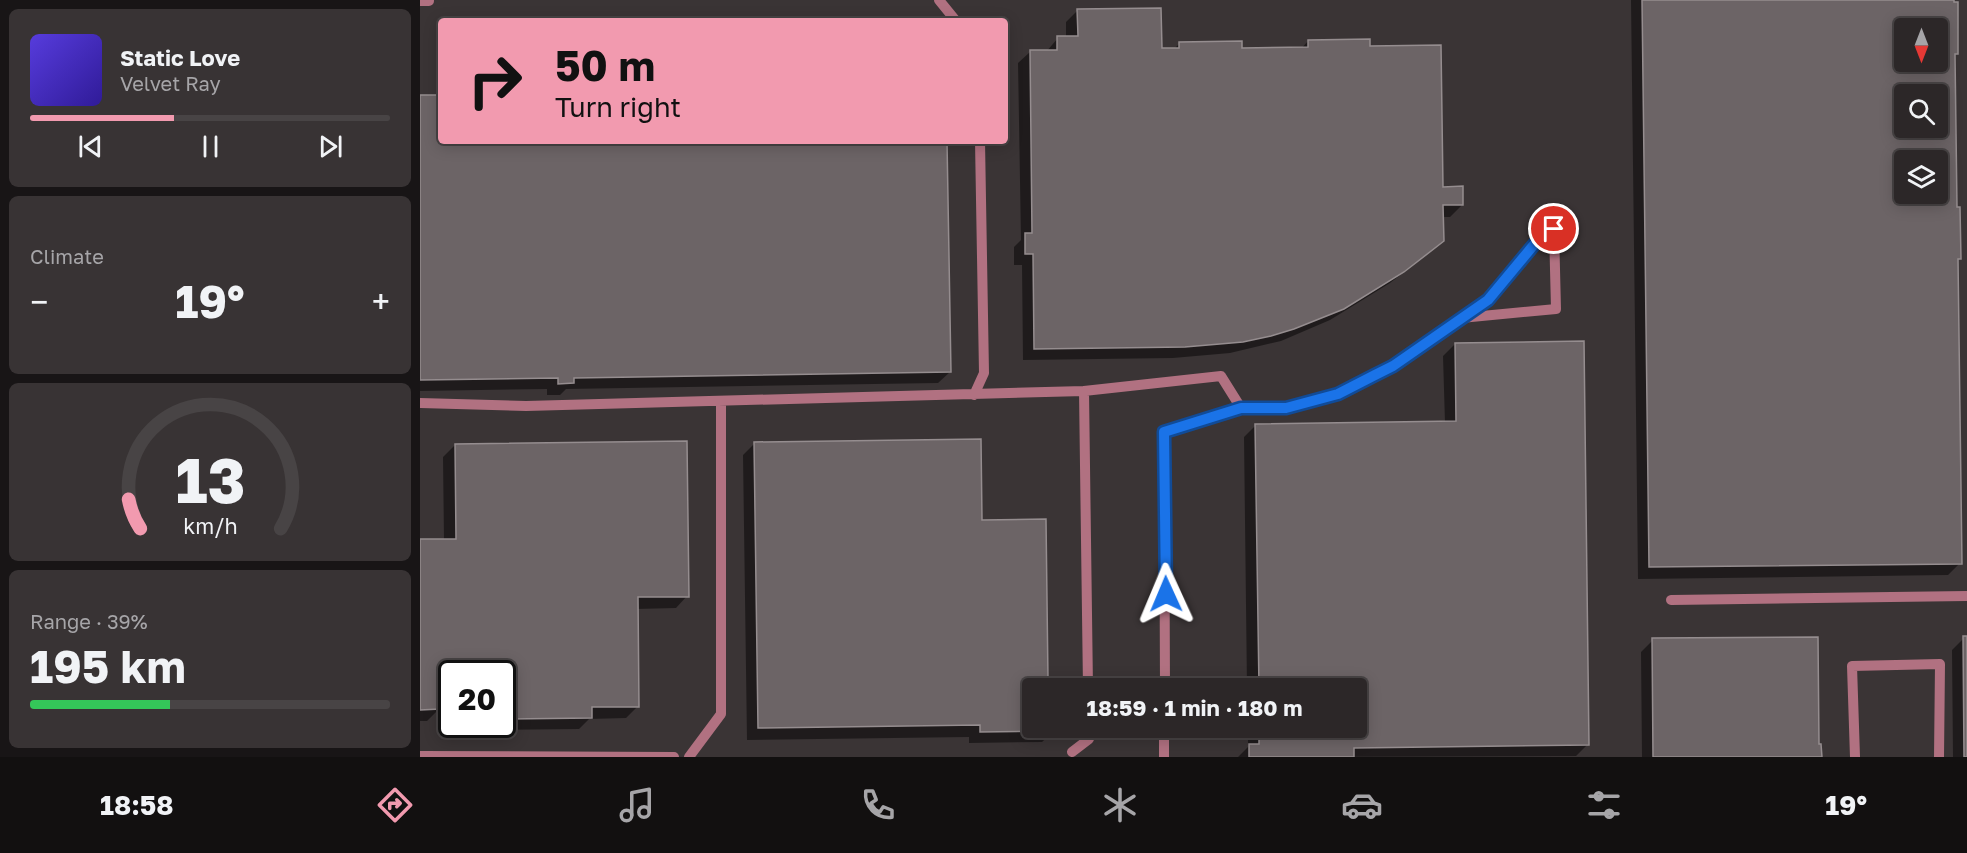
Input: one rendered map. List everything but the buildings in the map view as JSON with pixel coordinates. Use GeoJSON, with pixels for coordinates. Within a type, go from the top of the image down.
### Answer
{"type":"FeatureCollection","features":[{"type":"Feature","properties":{"kind":"lane"},"geometry":{"type":"LineString","coordinates":[[939,0],[954,18]]}},
{"type":"Feature","properties":{"kind":"lane"},"geometry":{"type":"LineString","coordinates":[[420,1],[429,1]]}},
{"type":"Feature","properties":{"kind":"lane"},"geometry":{"type":"LineString","coordinates":[[974,395],[984,373],[980,144]]}},
{"type":"Feature","properties":{"kind":"lane"},"geometry":{"type":"LineString","coordinates":[[1165,678],[1164,432],[1241,408],[1286,408],[1338,394],[1393,366],[1461,318],[1488,300],[1537,241],[1554,229],[1557,309],[1461,318]]}},
{"type":"Feature","properties":{"kind":"lane"},"geometry":{"type":"LineString","coordinates":[[420,403],[526,406],[974,395],[1084,391],[1221,376],[1241,408]]}},
{"type":"Feature","properties":{"kind":"lane"},"geometry":{"type":"LineString","coordinates":[[1084,391],[1088,678]]}},
{"type":"Feature","properties":{"kind":"lane"},"geometry":{"type":"LineString","coordinates":[[689,757],[721,714],[721,401]]}},
{"type":"Feature","properties":{"kind":"lane"},"geometry":{"type":"LineString","coordinates":[[1671,600],[1967,596]]}},
{"type":"Feature","properties":{"kind":"lane"},"geometry":{"type":"LineString","coordinates":[[1855,757],[1852,666],[1940,664],[1939,757]]}},
{"type":"Feature","properties":{"kind":"lane"},"geometry":{"type":"LineString","coordinates":[[1069,755],[1089,738]]}},
{"type":"Feature","properties":{"kind":"lane"},"geometry":{"type":"LineString","coordinates":[[1164,738],[1164,757]]}},
{"type":"Feature","properties":{"kind":"lane"},"geometry":{"type":"LineString","coordinates":[[420,756],[674,757]]}},
{"type":"Feature","properties":{"kind":"route"},"geometry":{"type":"LineString","coordinates":[[1166,594],[1164,432],[1241,408],[1286,408],[1338,394],[1393,366],[1488,300],[1537,241],[1554,229]]}}]}
